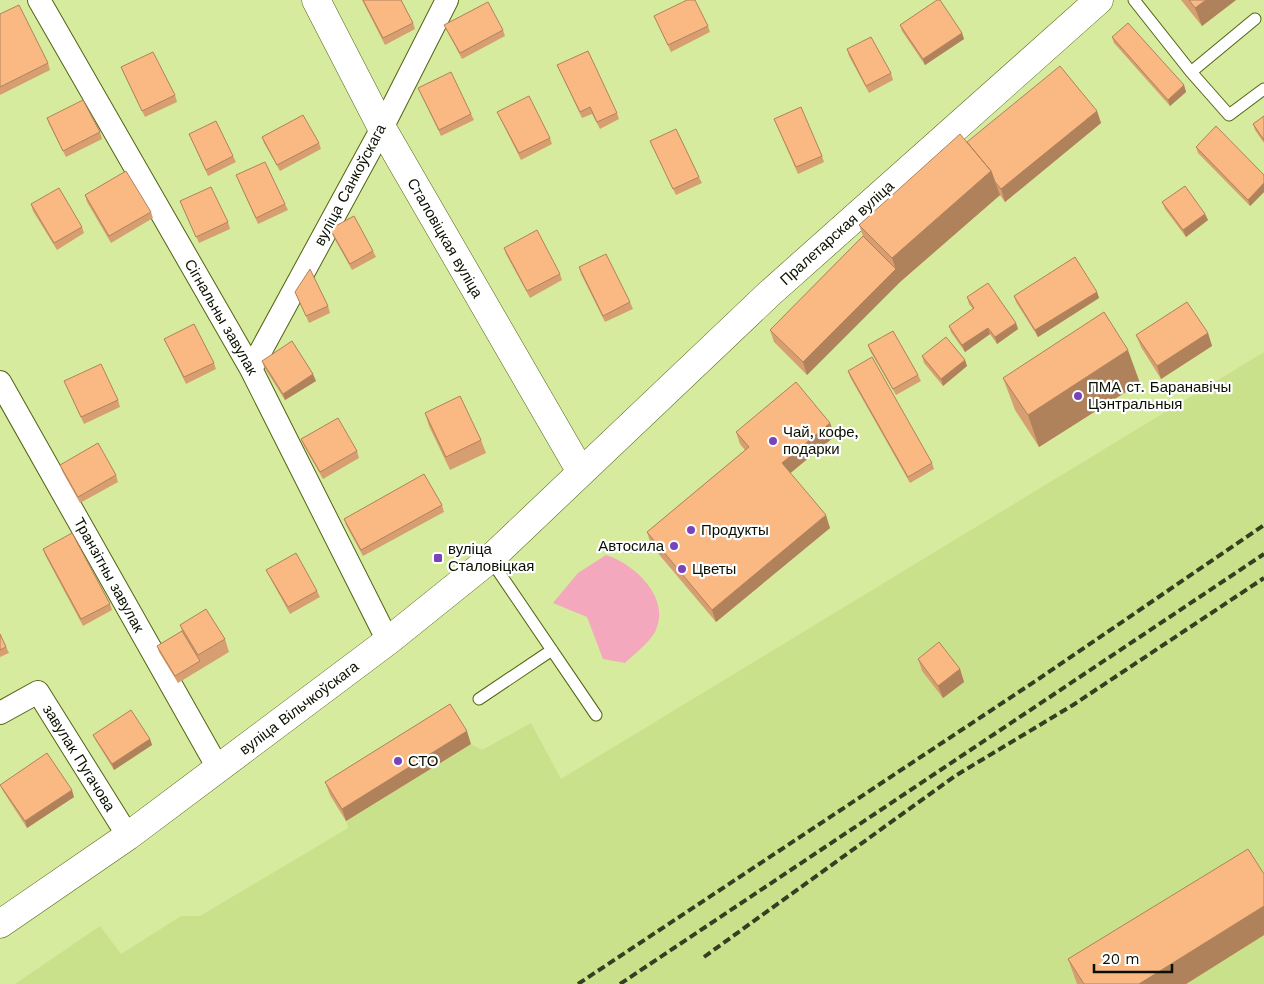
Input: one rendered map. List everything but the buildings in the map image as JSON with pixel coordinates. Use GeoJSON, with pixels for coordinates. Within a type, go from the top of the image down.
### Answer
{"type":"FeatureCollection","features":[{"type":"Feature","properties":{"kind":"main road","name":"Сталовіцкая вуліца"},"geometry":{"type":"LineString","coordinates":[[316,0],[382,128],[581,472]]}},
{"type":"Feature","properties":{"kind":"main road","name":"Пралетарская вуліца"},"geometry":{"type":"LineString","coordinates":[[581,472],[770,292],[1099,0]]}},
{"type":"Feature","properties":{"kind":"main road","name":"вуліца Вільчкоўскага"},"geometry":{"type":"LineString","coordinates":[[0,924],[128,836],[388,641],[490,559],[581,472]]}},
{"type":"Feature","properties":{"kind":"street","name":"Сігнальны завулак"},"geometry":{"type":"LineString","coordinates":[[39,0],[252,369],[388,641]]}},
{"type":"Feature","properties":{"kind":"street","name":"вуліца Санкоўскага"},"geometry":{"type":"LineString","coordinates":[[252,369],[382,128],[447,0]]}},
{"type":"Feature","properties":{"kind":"street","name":"Транзітны завулак"},"geometry":{"type":"LineString","coordinates":[[0,382],[218,768]]}},
{"type":"Feature","properties":{"kind":"street","name":"завулак Пугачова"},"geometry":{"type":"LineString","coordinates":[[0,714],[38,692],[128,836]]}},
{"type":"Feature","properties":{"kind":"lane"},"geometry":{"type":"LineString","coordinates":[[1134,0],[1191,72],[1229,115],[1264,89]]}},
{"type":"Feature","properties":{"kind":"lane"},"geometry":{"type":"LineString","coordinates":[[1191,72],[1255,19]]}},
{"type":"Feature","properties":{"kind":"lane"},"geometry":{"type":"LineString","coordinates":[[490,559],[596,715]]}},
{"type":"Feature","properties":{"kind":"lane"},"geometry":{"type":"LineString","coordinates":[[479,699],[552,650]]}},
{"type":"Feature","properties":{"kind":"shaded area"},"geometry":{"type":"Polygon","coordinates":[[[1264,352],[1264,984],[15,984],[100,926],[121,954],[181,916],[200,916],[348,828],[346,821],[471,744],[482,750],[531,723],[561,779],[1264,352]]]}},
{"type":"Feature","properties":{"kind":"shaded area"},"geometry":{"type":"Polygon","coordinates":[[[606,555],[628,566],[639,575],[648,584],[659,607],[659,620],[655,632],[625,663],[603,659],[587,617],[553,603],[578,573],[606,555]]]}},
{"type":"Feature","properties":{"kind":"railway"},"geometry":{"type":"LineString","coordinates":[[578,984],[1040,678],[1264,525]]}},
{"type":"Feature","properties":{"kind":"railway"},"geometry":{"type":"LineString","coordinates":[[620,984],[1264,554]]}},
{"type":"Feature","properties":{"kind":"railway"},"geometry":{"type":"LineString","coordinates":[[704,957],[955,776],[1073,705],[1264,578]]}},
{"type":"Feature","properties":{"kind":"place","name":"ПМА ст. Баранавічы Цэнтральныя"},"geometry":{"type":"Point","coordinates":[1078,396]}},
{"type":"Feature","properties":{"kind":"place","name":"Чай, кофе, подарки"},"geometry":{"type":"Point","coordinates":[773,441]}},
{"type":"Feature","properties":{"kind":"place","name":"Продукты"},"geometry":{"type":"Point","coordinates":[691,530]}},
{"type":"Feature","properties":{"kind":"place","name":"Автосила"},"geometry":{"type":"Point","coordinates":[674,546]}},
{"type":"Feature","properties":{"kind":"place","name":"вуліца Сталовіцкая"},"geometry":{"type":"Point","coordinates":[438,558]}},
{"type":"Feature","properties":{"kind":"place","name":"Цветы"},"geometry":{"type":"Point","coordinates":[682,569]}},
{"type":"Feature","properties":{"kind":"place","name":"СТО"},"geometry":{"type":"Point","coordinates":[398,761]}}]}
